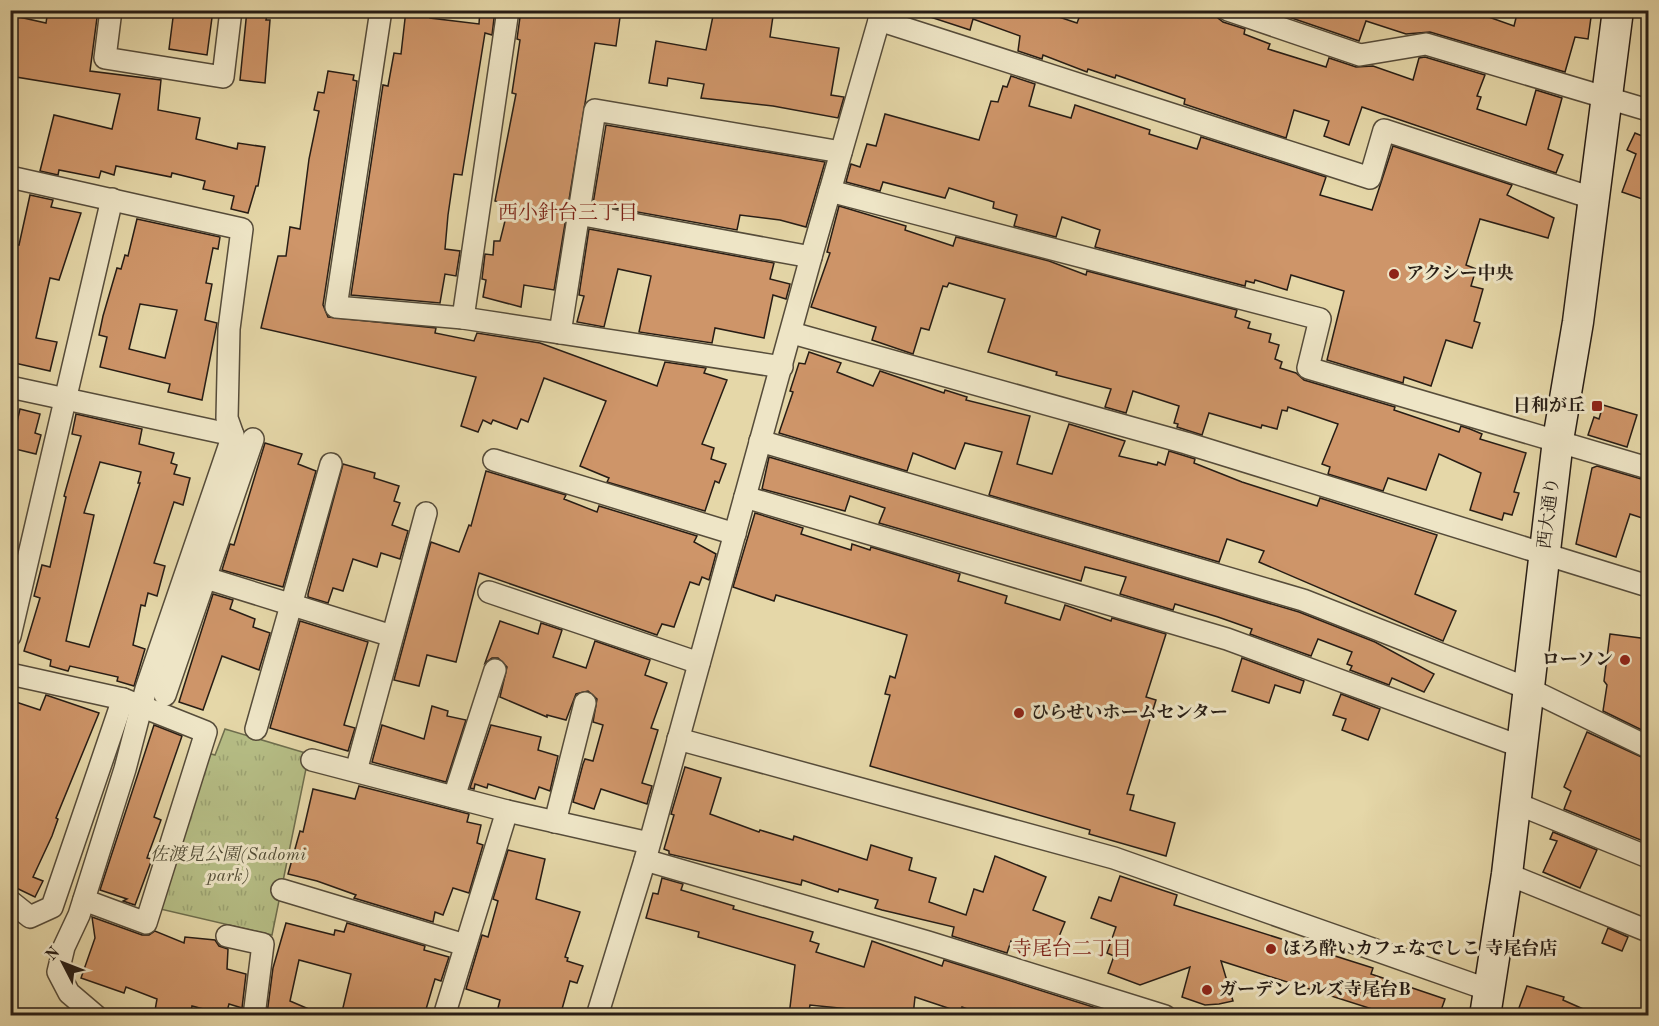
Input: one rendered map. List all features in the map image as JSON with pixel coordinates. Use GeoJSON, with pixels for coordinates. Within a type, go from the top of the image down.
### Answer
{"type":"FeatureCollection","features":[{"type":"Feature","properties":{"kind":"street"},"geometry":{"type":"LineString","coordinates":[[111,10],[105,58],[223,77],[231,10]]}},
{"type":"Feature","properties":{"kind":"street"},"geometry":{"type":"LineString","coordinates":[[381,10],[336,307],[463,318],[782,367]]}},
{"type":"Feature","properties":{"kind":"street"},"geometry":{"type":"LineString","coordinates":[[463,318],[508,10]]}},
{"type":"Feature","properties":{"kind":"street"},"geometry":{"type":"LineString","coordinates":[[1228,10],[1360,55],[1426,44],[1648,111]]}},
{"type":"Feature","properties":{"kind":"street","name":"西大通り"},"geometry":{"type":"LineString","coordinates":[[1487,1003],[1507,874],[1558,440],[1595,199],[1618,10]]}},
{"type":"Feature","properties":{"kind":"street"},"geometry":{"type":"LineString","coordinates":[[597,1016],[647,852],[792,333],[811,256],[880,15],[1370,178],[1384,130],[1595,199]]}},
{"type":"Feature","properties":{"kind":"street"},"geometry":{"type":"LineString","coordinates":[[560,333],[595,110],[841,152]]}},
{"type":"Feature","properties":{"kind":"street"},"geometry":{"type":"LineString","coordinates":[[10,177],[242,229],[229,329],[227,418],[243,437]]}},
{"type":"Feature","properties":{"kind":"street"},"geometry":{"type":"LineString","coordinates":[[830,191],[1320,320],[1308,368],[1648,468]]}},
{"type":"Feature","properties":{"kind":"street"},"geometry":{"type":"LineString","coordinates":[[10,636],[112,199]]}},
{"type":"Feature","properties":{"kind":"street"},"geometry":{"type":"LineString","coordinates":[[578,214],[811,256]]}},
{"type":"Feature","properties":{"kind":"street"},"geometry":{"type":"LineString","coordinates":[[792,333],[1186,443],[1648,586]]}},
{"type":"Feature","properties":{"kind":"street"},"geometry":{"type":"LineString","coordinates":[[10,387],[243,437]]}},
{"type":"Feature","properties":{"kind":"street"},"geometry":{"type":"LineString","coordinates":[[165,695],[206,578],[243,437]]}},
{"type":"Feature","properties":{"kind":"street"},"geometry":{"type":"LineString","coordinates":[[10,902],[30,917],[52,907],[134,703],[146,689],[243,437]]}},
{"type":"Feature","properties":{"kind":"street"},"geometry":{"type":"LineString","coordinates":[[760,441],[1303,600],[1528,689],[1648,747]]}},
{"type":"Feature","properties":{"kind":"street"},"geometry":{"type":"LineString","coordinates":[[494,460],[735,534]]}},
{"type":"Feature","properties":{"kind":"street"},"geometry":{"type":"LineString","coordinates":[[256,729],[289,604],[330,464]]}},
{"type":"Feature","properties":{"kind":"street"},"geometry":{"type":"LineString","coordinates":[[745,498],[1227,639],[1522,747]]}},
{"type":"Feature","properties":{"kind":"street"},"geometry":{"type":"LineString","coordinates":[[356,771],[426,513]]}},
{"type":"Feature","properties":{"kind":"street"},"geometry":{"type":"LineString","coordinates":[[206,578],[393,636]]}},
{"type":"Feature","properties":{"kind":"street"},"geometry":{"type":"LineString","coordinates":[[489,592],[699,663]]}},
{"type":"Feature","properties":{"kind":"street"},"geometry":{"type":"LineString","coordinates":[[454,797],[495,670]]}},
{"type":"Feature","properties":{"kind":"street"},"geometry":{"type":"LineString","coordinates":[[10,674],[134,703],[206,732],[147,923],[84,900]]}},
{"type":"Feature","properties":{"kind":"street"},"geometry":{"type":"LineString","coordinates":[[96,1016],[69,993],[58,972],[64,947],[84,900],[134,703]]}},
{"type":"Feature","properties":{"kind":"street"},"geometry":{"type":"LineString","coordinates":[[555,822],[585,703]]}},
{"type":"Feature","properties":{"kind":"street"},"geometry":{"type":"LineString","coordinates":[[678,739],[1114,858],[1487,1003]]}},
{"type":"Feature","properties":{"kind":"street"},"geometry":{"type":"LineString","coordinates":[[312,760],[555,822],[1165,1016]]}},
{"type":"Feature","properties":{"kind":"street"},"geometry":{"type":"LineString","coordinates":[[1515,802],[1648,857]]}},
{"type":"Feature","properties":{"kind":"street"},"geometry":{"type":"LineString","coordinates":[[444,1016],[507,811]]}},
{"type":"Feature","properties":{"kind":"street"},"geometry":{"type":"LineString","coordinates":[[1507,874],[1648,931]]}},
{"type":"Feature","properties":{"kind":"street"},"geometry":{"type":"LineString","coordinates":[[282,890],[465,945]]}},
{"type":"Feature","properties":{"kind":"street"},"geometry":{"type":"LineString","coordinates":[[227,936],[263,944],[254,1016]]}},
{"type":"Feature","properties":{"kind":"green space","name":"佐渡見公園(Sadomi park)"},"geometry":{"type":"Polygon","coordinates":[[[225,729],[309,754],[272,935],[156,908],[204,752],[215,755],[225,729]]]}},
{"type":"Feature","properties":{"kind":"building"},"geometry":{"type":"Polygon","coordinates":[[[48,10],[98,10],[90,71],[161,80],[158,110],[200,118],[196,139],[237,149],[238,143],[265,147],[258,186],[256,186],[248,213],[231,209],[234,196],[203,189],[205,181],[172,173],[171,177],[116,166],[114,175],[101,171],[99,178],[59,170],[58,175],[40,171],[54,115],[112,129],[120,94],[10,76],[10,15],[46,23],[48,10]]]}},
{"type":"Feature","properties":{"kind":"building"},"geometry":{"type":"Polygon","coordinates":[[[174,10],[213,10],[207,55],[169,49],[174,10]]]}},
{"type":"Feature","properties":{"kind":"building"},"geometry":{"type":"Polygon","coordinates":[[[247,10],[268,10],[266,20],[270,20],[265,83],[240,80],[247,10]]]}},
{"type":"Feature","properties":{"kind":"building"},"geometry":{"type":"Polygon","coordinates":[[[406,10],[431,13],[430,18],[479,24],[480,10],[495,10],[492,35],[485,33],[462,175],[454,174],[445,249],[460,251],[456,276],[445,274],[440,303],[351,295],[383,85],[388,86],[394,53],[401,54],[406,10]]]}},
{"type":"Feature","properties":{"kind":"building"},"geometry":{"type":"Polygon","coordinates":[[[521,10],[621,10],[616,46],[595,43],[554,290],[524,285],[521,307],[483,297],[486,280],[482,279],[485,254],[493,255],[494,241],[500,241],[509,205],[495,201],[516,94],[512,93],[520,40],[517,39],[521,10]]]}},
{"type":"Feature","properties":{"kind":"building"},"geometry":{"type":"Polygon","coordinates":[[[921,10],[1038,10],[1077,23],[1082,10],[1216,10],[1218,18],[1223,22],[1245,29],[1244,34],[1270,44],[1268,49],[1326,67],[1329,58],[1356,67],[1373,66],[1413,80],[1419,58],[1425,57],[1485,75],[1477,96],[1481,97],[1477,109],[1526,125],[1536,90],[1562,98],[1548,149],[1563,155],[1556,173],[1362,107],[1349,145],[1324,136],[1329,121],[1294,110],[1286,138],[1184,104],[1185,99],[1116,75],[1115,78],[1088,69],[1087,72],[1043,55],[1042,59],[1018,51],[1020,36],[973,19],[970,30],[921,14],[921,10]]]}},
{"type":"Feature","properties":{"kind":"building"},"geometry":{"type":"Polygon","coordinates":[[[1278,10],[1469,10],[1514,26],[1518,10],[1592,10],[1588,39],[1575,37],[1565,72],[1430,32],[1406,34],[1366,21],[1359,41],[1277,13],[1278,10]]]}},
{"type":"Feature","properties":{"kind":"building"},"geometry":{"type":"Polygon","coordinates":[[[714,11],[750,17],[750,12],[773,16],[770,37],[839,48],[831,95],[844,97],[838,118],[773,106],[701,98],[704,84],[668,78],[667,86],[649,83],[656,41],[706,50],[714,11]]]}},
{"type":"Feature","properties":{"kind":"building"},"geometry":{"type":"Polygon","coordinates":[[[328,71],[354,75],[353,80],[357,81],[323,305],[328,317],[436,328],[435,333],[474,341],[477,333],[540,343],[657,386],[665,362],[706,368],[704,373],[727,380],[702,444],[714,448],[711,459],[726,464],[719,483],[715,481],[705,511],[607,482],[609,478],[580,466],[606,401],[544,378],[528,422],[521,419],[517,429],[493,420],[491,424],[483,420],[478,432],[461,426],[476,377],[261,328],[278,256],[286,256],[290,227],[300,229],[309,159],[319,111],[314,110],[318,92],[324,93],[328,71]]]}},
{"type":"Feature","properties":{"kind":"building"},"geometry":{"type":"Polygon","coordinates":[[[1011,76],[1035,84],[1029,106],[1071,118],[1075,105],[1150,130],[1149,134],[1197,149],[1201,137],[1326,177],[1320,195],[1372,210],[1393,146],[1512,185],[1507,195],[1554,218],[1548,238],[1480,219],[1466,265],[1476,269],[1471,286],[1483,289],[1474,321],[1480,323],[1472,348],[1446,340],[1431,386],[1404,377],[1403,383],[1327,360],[1344,291],[1291,275],[1287,290],[1255,280],[1254,283],[1246,281],[1245,286],[1095,247],[1100,230],[1062,217],[1056,237],[1014,226],[1017,215],[993,208],[994,202],[949,188],[945,198],[883,182],[880,191],[846,182],[851,164],[860,167],[867,144],[876,146],[885,114],[979,140],[991,101],[998,102],[1003,86],[1007,87],[1011,76]]]}},
{"type":"Feature","properties":{"kind":"building"},"geometry":{"type":"Polygon","coordinates":[[[606,125],[825,162],[806,227],[780,220],[740,215],[737,230],[593,204],[606,125]]]}},
{"type":"Feature","properties":{"kind":"building"},"geometry":{"type":"Polygon","coordinates":[[[1646,125],[1648,126],[1648,201],[1622,192],[1636,154],[1627,150],[1635,133],[1642,136],[1646,125]]]}},
{"type":"Feature","properties":{"kind":"building"},"geometry":{"type":"Polygon","coordinates":[[[30,195],[53,200],[51,207],[81,213],[59,280],[50,278],[36,338],[57,342],[50,371],[10,362],[10,243],[19,245],[30,195]]]}},
{"type":"Feature","properties":{"kind":"building"},"geometry":{"type":"Polygon","coordinates":[[[839,206],[906,226],[905,230],[953,246],[956,237],[1049,261],[1086,275],[1087,271],[1237,310],[1235,317],[1250,322],[1248,328],[1271,334],[1269,342],[1279,345],[1275,359],[1282,362],[1280,368],[1296,373],[1304,380],[1395,407],[1394,410],[1459,432],[1461,426],[1482,434],[1480,439],[1526,453],[1514,492],[1519,493],[1512,515],[1504,513],[1502,520],[1470,510],[1481,473],[1439,454],[1426,490],[1388,478],[1383,491],[1328,474],[1330,467],[1322,464],[1338,424],[1288,407],[1287,411],[1282,410],[1277,429],[1262,425],[1261,428],[1209,413],[1202,435],[1177,427],[1178,424],[1174,423],[1179,406],[1133,391],[1126,413],[1105,407],[1111,389],[1056,375],[1057,372],[988,352],[1005,299],[949,283],[947,287],[943,286],[929,330],[921,328],[913,354],[872,340],[876,327],[811,307],[830,253],[827,252],[839,206]]]}},
{"type":"Feature","properties":{"kind":"building"},"geometry":{"type":"Polygon","coordinates":[[[137,219],[220,237],[218,249],[213,248],[206,283],[212,284],[205,320],[217,323],[202,400],[168,392],[170,384],[100,367],[107,337],[99,335],[103,316],[117,268],[121,269],[125,255],[128,256],[137,219]],[[140,304],[129,349],[165,358],[177,310],[140,304]]]}},
{"type":"Feature","properties":{"kind":"building"},"geometry":{"type":"Polygon","coordinates":[[[589,229],[774,263],[770,279],[790,284],[786,299],[773,295],[764,338],[715,328],[712,343],[639,332],[651,276],[618,269],[604,327],[577,322],[584,296],[579,295],[589,229]]]}},
{"type":"Feature","properties":{"kind":"building"},"geometry":{"type":"Polygon","coordinates":[[[809,352],[841,363],[837,372],[873,386],[880,371],[944,393],[945,390],[967,397],[966,400],[1030,416],[1017,464],[1052,474],[1069,424],[1125,441],[1119,456],[1165,465],[1169,451],[1195,459],[1194,463],[1242,482],[1317,506],[1320,498],[1437,535],[1415,594],[1456,611],[1443,641],[1259,562],[1264,551],[1227,539],[1219,562],[989,495],[1002,452],[965,443],[955,469],[913,453],[907,471],[779,433],[793,392],[790,391],[799,363],[805,364],[809,352]]]}},
{"type":"Feature","properties":{"kind":"building"},"geometry":{"type":"Polygon","coordinates":[[[1603,405],[1637,415],[1627,447],[1588,435],[1594,417],[1599,419],[1603,405]]]}},
{"type":"Feature","properties":{"kind":"building"},"geometry":{"type":"Polygon","coordinates":[[[20,409],[40,414],[35,433],[41,435],[36,454],[11,448],[20,409]]]}},
{"type":"Feature","properties":{"kind":"building"},"geometry":{"type":"Polygon","coordinates":[[[76,414],[142,429],[139,444],[174,453],[171,463],[177,465],[174,474],[190,478],[183,505],[174,502],[154,563],[165,566],[157,596],[148,593],[145,606],[141,605],[133,645],[145,649],[134,686],[117,681],[118,677],[70,666],[68,671],[50,666],[51,660],[24,651],[40,598],[34,596],[42,565],[50,567],[66,497],[64,496],[81,436],[72,434],[76,414]],[[100,462],[84,513],[94,515],[66,641],[89,647],[140,483],[138,483],[141,472],[100,462]]]}},
{"type":"Feature","properties":{"kind":"building"},"geometry":{"type":"Polygon","coordinates":[[[265,443],[302,454],[298,464],[316,471],[283,587],[222,570],[230,544],[234,545],[265,443]]]}},
{"type":"Feature","properties":{"kind":"building"},"geometry":{"type":"Polygon","coordinates":[[[769,457],[1299,612],[1375,642],[1434,674],[1424,692],[1392,678],[1389,685],[1350,670],[1352,666],[1347,664],[1352,652],[1318,639],[1311,656],[1250,634],[1252,629],[1218,617],[1175,604],[1173,610],[1120,594],[1126,577],[1085,567],[1081,581],[879,523],[885,508],[850,496],[845,511],[762,489],[769,457]]]}},
{"type":"Feature","properties":{"kind":"building"},"geometry":{"type":"Polygon","coordinates":[[[343,464],[375,473],[374,478],[399,486],[394,501],[400,503],[392,525],[408,531],[400,559],[381,553],[377,567],[353,559],[343,591],[333,588],[328,603],[308,597],[308,594],[343,464]]]}},
{"type":"Feature","properties":{"kind":"building"},"geometry":{"type":"Polygon","coordinates":[[[1597,466],[1648,481],[1648,520],[1630,514],[1616,557],[1576,544],[1592,468],[1597,466]]]}},
{"type":"Feature","properties":{"kind":"building"},"geometry":{"type":"Polygon","coordinates":[[[486,471],[566,495],[564,499],[597,512],[599,506],[697,536],[694,542],[716,554],[709,580],[702,577],[699,585],[690,582],[674,627],[662,624],[657,635],[479,573],[456,662],[427,655],[419,686],[394,680],[431,542],[459,552],[469,525],[471,526],[486,471]]]}},
{"type":"Feature","properties":{"kind":"building"},"geometry":{"type":"Polygon","coordinates":[[[755,513],[803,528],[801,534],[851,550],[852,544],[870,550],[871,547],[960,574],[958,581],[1007,596],[1005,603],[1060,620],[1065,605],[1111,621],[1112,618],[1166,634],[1146,697],[1156,700],[1127,794],[1134,795],[1130,810],[1175,823],[1166,856],[1089,834],[1090,830],[870,766],[890,695],[885,694],[890,676],[895,678],[907,635],[776,595],[774,601],[733,587],[755,513]]]}},
{"type":"Feature","properties":{"kind":"building"},"geometry":{"type":"Polygon","coordinates":[[[213,594],[233,600],[230,609],[255,619],[253,627],[270,633],[259,670],[222,656],[203,710],[179,702],[213,594]]]}},
{"type":"Feature","properties":{"kind":"building"},"geometry":{"type":"Polygon","coordinates":[[[300,621],[368,642],[344,725],[355,728],[348,751],[270,728],[300,621]]]}},
{"type":"Feature","properties":{"kind":"building"},"geometry":{"type":"Polygon","coordinates":[[[500,621],[538,634],[541,623],[562,630],[553,657],[586,668],[595,641],[650,660],[645,675],[667,683],[651,728],[658,730],[642,783],[652,786],[647,804],[601,789],[594,809],[573,802],[583,764],[585,759],[593,761],[603,725],[593,722],[597,699],[588,691],[576,694],[566,720],[547,715],[547,717],[500,697],[507,667],[498,658],[492,658],[485,663],[500,621]]]}},
{"type":"Feature","properties":{"kind":"building","name":"ローソン"},"geometry":{"type":"Polygon","coordinates":[[[1610,634],[1648,639],[1648,733],[1603,711],[1610,634]]]}},
{"type":"Feature","properties":{"kind":"building"},"geometry":{"type":"Polygon","coordinates":[[[1242,658],[1304,681],[1300,693],[1275,685],[1269,703],[1232,691],[1242,658]]]}},
{"type":"Feature","properties":{"kind":"building"},"geometry":{"type":"Polygon","coordinates":[[[1341,694],[1380,709],[1368,740],[1342,730],[1346,719],[1333,715],[1341,694]]]}},
{"type":"Feature","properties":{"kind":"building"},"geometry":{"type":"Polygon","coordinates":[[[46,695],[99,713],[56,818],[58,819],[52,836],[33,877],[43,881],[35,897],[10,885],[10,700],[40,710],[46,695]]]}},
{"type":"Feature","properties":{"kind":"building"},"geometry":{"type":"Polygon","coordinates":[[[432,706],[448,711],[447,716],[466,720],[446,782],[372,762],[382,725],[424,739],[432,706]]]}},
{"type":"Feature","properties":{"kind":"building"},"geometry":{"type":"Polygon","coordinates":[[[154,725],[182,736],[154,817],[161,820],[147,858],[152,859],[135,905],[123,901],[127,899],[100,890],[154,725]]]}},
{"type":"Feature","properties":{"kind":"building"},"geometry":{"type":"Polygon","coordinates":[[[491,725],[541,737],[538,750],[558,756],[550,791],[539,787],[535,799],[488,784],[487,788],[475,784],[474,789],[470,788],[491,725]]]}},
{"type":"Feature","properties":{"kind":"building"},"geometry":{"type":"Polygon","coordinates":[[[1587,732],[1648,760],[1648,843],[1564,809],[1571,791],[1564,787],[1587,732]]]}},
{"type":"Feature","properties":{"kind":"building"},"geometry":{"type":"Polygon","coordinates":[[[685,767],[721,778],[710,814],[759,832],[760,830],[793,840],[794,836],[867,860],[871,845],[912,858],[909,870],[936,878],[929,902],[966,915],[974,889],[983,892],[995,856],[1046,877],[1033,910],[1065,922],[1051,956],[1011,941],[1007,953],[952,936],[954,927],[875,908],[878,900],[839,889],[838,892],[802,880],[801,885],[669,854],[669,851],[664,849],[674,815],[671,814],[685,767]]]}},
{"type":"Feature","properties":{"kind":"building"},"geometry":{"type":"Polygon","coordinates":[[[359,786],[469,814],[467,822],[481,825],[477,843],[483,845],[469,893],[453,888],[443,915],[435,912],[433,922],[354,898],[356,895],[317,881],[288,874],[300,831],[303,832],[313,789],[355,799],[359,786]]]}},
{"type":"Feature","properties":{"kind":"building"},"geometry":{"type":"Polygon","coordinates":[[[1553,832],[1597,850],[1580,888],[1543,872],[1557,841],[1550,839],[1553,832]]]}},
{"type":"Feature","properties":{"kind":"building"},"geometry":{"type":"Polygon","coordinates":[[[508,850],[545,859],[536,899],[580,912],[565,957],[568,958],[567,961],[583,966],[577,983],[570,981],[560,1016],[496,1016],[500,1000],[466,989],[482,935],[488,937],[498,901],[493,899],[508,850]]]}},
{"type":"Feature","properties":{"kind":"building"},"geometry":{"type":"Polygon","coordinates":[[[1120,876],[1177,895],[1174,905],[1373,968],[1371,974],[1445,999],[1439,1016],[1394,1016],[1221,961],[1233,1001],[1219,1004],[1205,1005],[1182,997],[1190,967],[1140,985],[1108,973],[1114,956],[1107,953],[1116,927],[1091,918],[1099,897],[1111,901],[1120,876]]]}},
{"type":"Feature","properties":{"kind":"building"},"geometry":{"type":"Polygon","coordinates":[[[662,878],[683,884],[681,890],[734,906],[733,909],[813,932],[810,941],[819,944],[816,952],[864,967],[872,941],[942,966],[944,960],[1109,1012],[1108,1016],[986,1016],[962,1007],[960,1012],[915,997],[913,1016],[888,1016],[878,1014],[878,1012],[810,1005],[808,1016],[789,1016],[795,965],[698,937],[699,932],[646,918],[653,893],[658,894],[662,878]]]}},
{"type":"Feature","properties":{"kind":"building"},"geometry":{"type":"Polygon","coordinates":[[[92,917],[142,935],[149,935],[155,931],[184,943],[185,937],[215,940],[219,946],[228,949],[227,969],[246,974],[242,1008],[229,1004],[226,1015],[192,1006],[190,1016],[154,1016],[157,999],[126,987],[124,993],[81,978],[95,938],[92,917]]]}},
{"type":"Feature","properties":{"kind":"building"},"geometry":{"type":"Polygon","coordinates":[[[286,923],[334,935],[335,930],[344,932],[347,923],[425,946],[424,950],[449,957],[441,981],[435,979],[424,1016],[341,1016],[351,974],[299,960],[290,1001],[325,1016],[272,1016],[267,1014],[273,968],[286,923]]]}},
{"type":"Feature","properties":{"kind":"building"},"geometry":{"type":"Polygon","coordinates":[[[1608,928],[1628,937],[1622,951],[1602,943],[1608,928]]]}},
{"type":"Feature","properties":{"kind":"building"},"geometry":{"type":"Polygon","coordinates":[[[1527,986],[1564,997],[1563,1000],[1599,1016],[1516,1016],[1527,986]]]}},
{"type":"Feature","properties":{"kind":"place","name":"アクシー中央"},"geometry":{"type":"Point","coordinates":[1394,274]}},
{"type":"Feature","properties":{"kind":"place","name":"日和が丘"},"geometry":{"type":"Point","coordinates":[1597,406]}},
{"type":"Feature","properties":{"kind":"place","name":"ローソン"},"geometry":{"type":"Point","coordinates":[1625,660]}},
{"type":"Feature","properties":{"kind":"place","name":"ひらせいホームセンター"},"geometry":{"type":"Point","coordinates":[1019,713]}},
{"type":"Feature","properties":{"kind":"place","name":"ほろ酔いカフェなでしこ 寺尾台店"},"geometry":{"type":"Point","coordinates":[1271,949]}},
{"type":"Feature","properties":{"kind":"place","name":"ガーデンヒルズ寺尾台B"},"geometry":{"type":"Point","coordinates":[1207,990]}},
{"type":"Feature","properties":{"kind":"district","name":"西小針台三丁目"},"geometry":{"type":"Point","coordinates":[568,214]}},
{"type":"Feature","properties":{"kind":"district","name":"寺尾台二丁目"},"geometry":{"type":"Point","coordinates":[1072,950]}}]}
